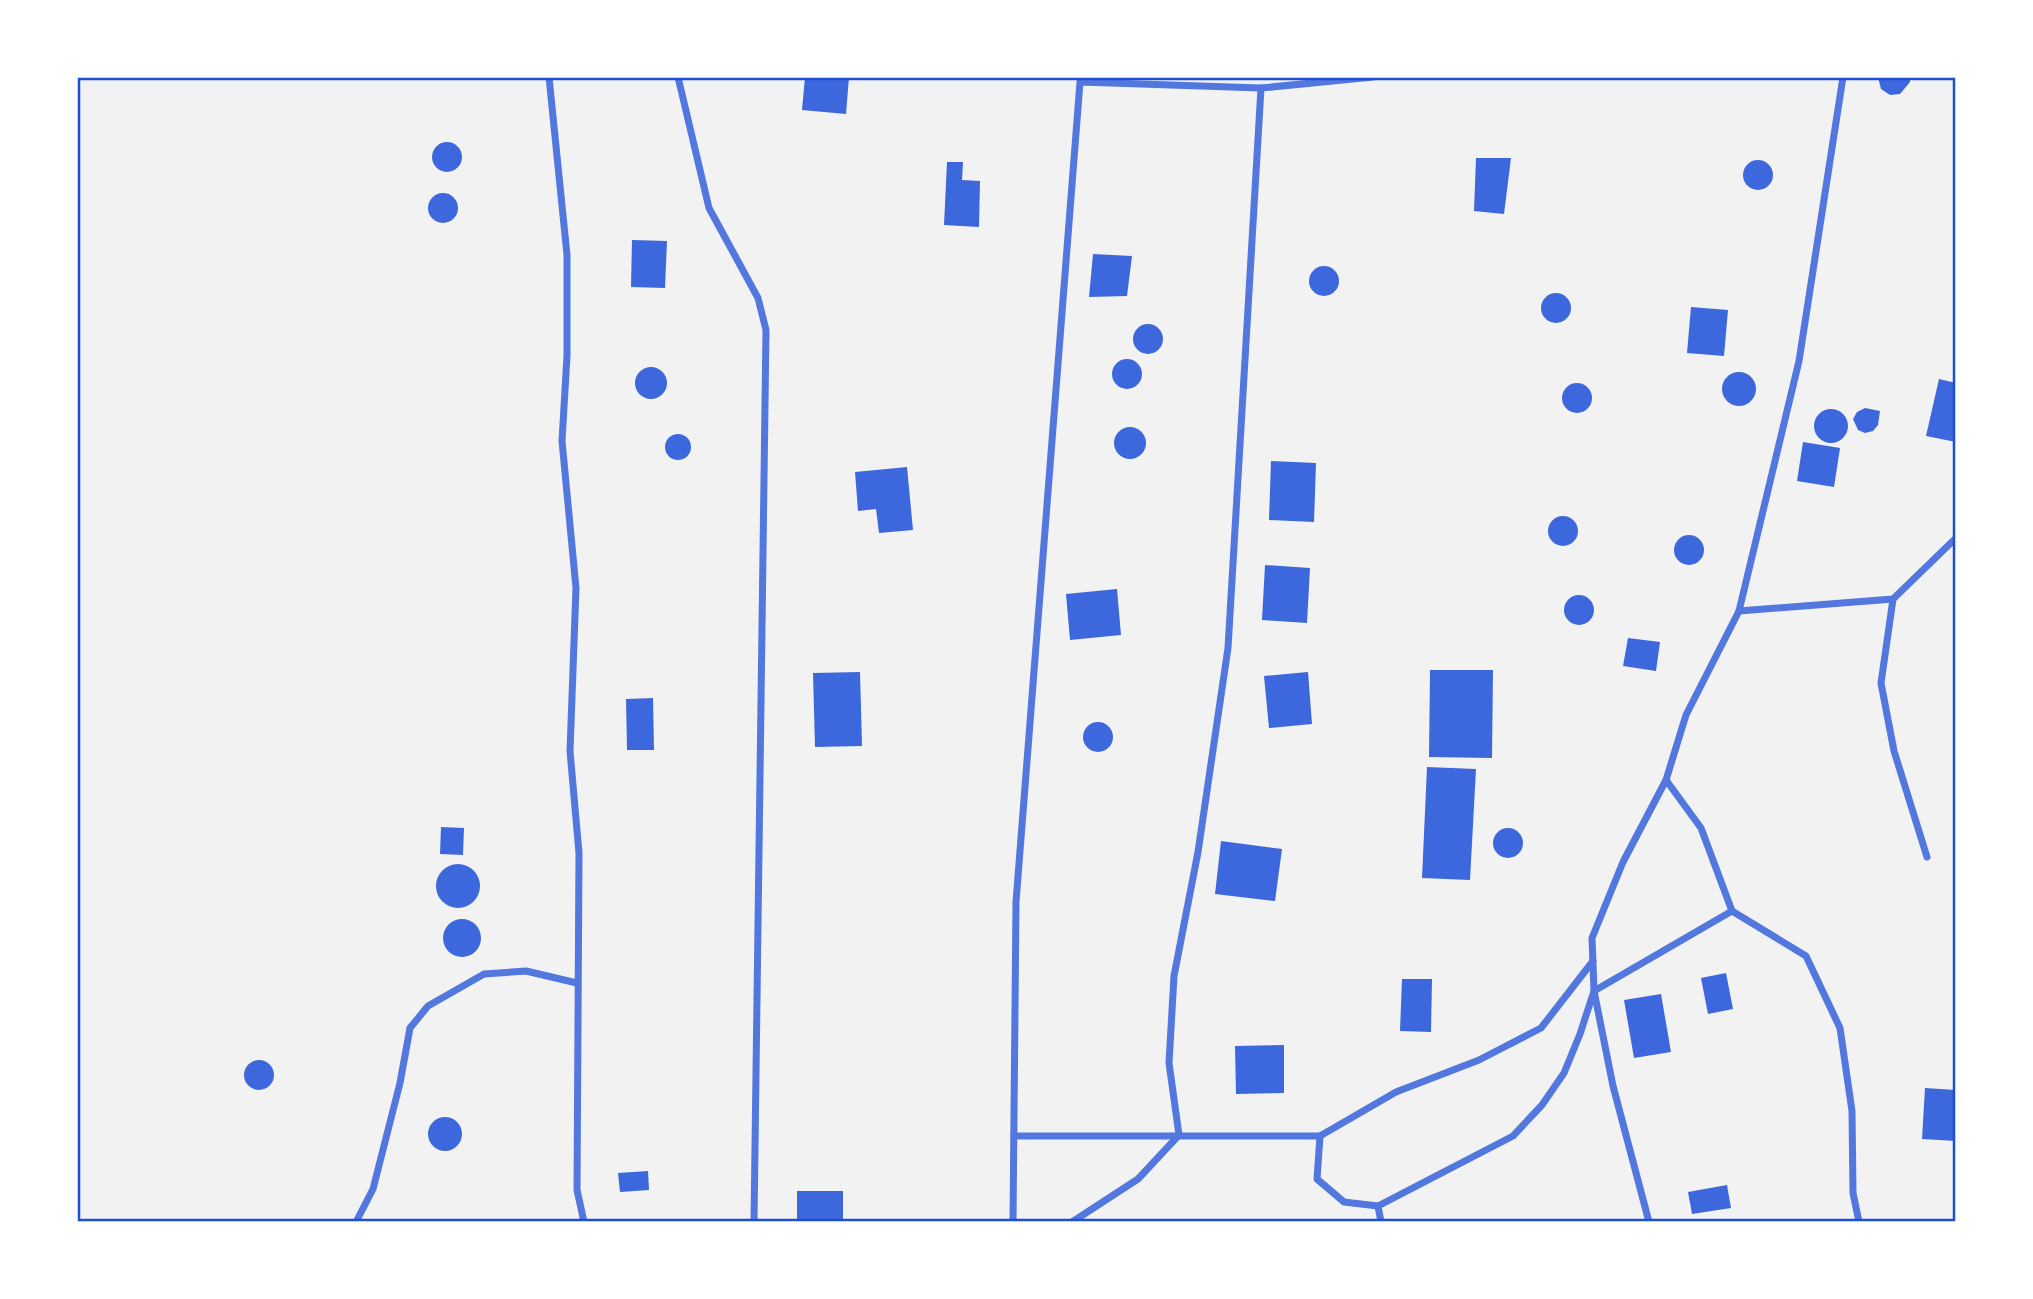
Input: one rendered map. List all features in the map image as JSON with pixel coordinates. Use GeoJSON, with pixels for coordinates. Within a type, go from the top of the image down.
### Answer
{"type":"FeatureCollection","features":[{"type":"Feature","properties":{"kind":"street"},"geometry":{"type":"LineString","coordinates":[[549,77],[567,255],[568,356],[562,442],[576,588],[570,751],[579,853],[577,1190],[584,1222]]}},
{"type":"Feature","properties":{"kind":"street"},"geometry":{"type":"LineString","coordinates":[[678,77],[709,208],[758,298],[765,330],[754,1222]]}},
{"type":"Feature","properties":{"kind":"street"},"geometry":{"type":"LineString","coordinates":[[1013,1222],[1016,902],[1080,82],[1261,88],[1373,77]]}},
{"type":"Feature","properties":{"kind":"street"},"geometry":{"type":"LineString","coordinates":[[1649,1222],[1613,1086],[1594,991],[1591,938],[1623,862],[1666,780],[1686,715],[1739,611],[1799,361],[1843,77]]}},
{"type":"Feature","properties":{"kind":"street"},"geometry":{"type":"LineString","coordinates":[[1179,1135],[1169,1063],[1174,976],[1198,852],[1228,648],[1261,88]]}},
{"type":"Feature","properties":{"kind":"street"},"geometry":{"type":"LineString","coordinates":[[1927,857],[1894,751],[1881,683],[1893,599],[1956,538]]}},
{"type":"Feature","properties":{"kind":"street"},"geometry":{"type":"LineString","coordinates":[[1739,611],[1893,599]]}},
{"type":"Feature","properties":{"kind":"street"},"geometry":{"type":"LineString","coordinates":[[1666,780],[1701,828],[1732,911],[1806,956],[1840,1028],[1852,1111],[1853,1194],[1859,1222]]}},
{"type":"Feature","properties":{"kind":"street"},"geometry":{"type":"LineString","coordinates":[[1320,1136],[1317,1180],[1344,1202],[1378,1206],[1513,1136],[1542,1105],[1564,1073],[1594,991],[1732,911]]}},
{"type":"Feature","properties":{"kind":"street"},"geometry":{"type":"LineString","coordinates":[[1014,1136],[1320,1136],[1396,1092],[1479,1060],[1541,1028],[1593,961]]}},
{"type":"Feature","properties":{"kind":"street"},"geometry":{"type":"LineString","coordinates":[[356,1222],[373,1189],[400,1083],[410,1028],[428,1006],[484,974],[526,971],[577,983]]}},
{"type":"Feature","properties":{"kind":"street"},"geometry":{"type":"LineString","coordinates":[[1072,1222],[1138,1179],[1179,1135]]}},
{"type":"Feature","properties":{"kind":"street"},"geometry":{"type":"LineString","coordinates":[[1378,1206],[1381,1222]]}},
{"type":"Feature","properties":{"kind":"building"},"geometry":{"type":"Polygon","coordinates":[[[805,77],[849,77],[846,114],[802,110],[805,77]]]}},
{"type":"Feature","properties":{"kind":"building"},"geometry":{"type":"Polygon","coordinates":[[[1878,77],[1910,77],[1910,82],[1900,94],[1890,95],[1881,89],[1878,77]]]}},
{"type":"Feature","properties":{"kind":"building"},"geometry":{"type":"Polygon","coordinates":[[[447,142],[458,146],[462,157],[458,168],[447,172],[436,168],[432,157],[436,146],[447,142]]]}},
{"type":"Feature","properties":{"kind":"building"},"geometry":{"type":"Polygon","coordinates":[[[1476,158],[1511,158],[1504,214],[1474,211],[1476,158]]]}},
{"type":"Feature","properties":{"kind":"building"},"geometry":{"type":"Polygon","coordinates":[[[1758,160],[1769,164],[1773,175],[1769,186],[1758,190],[1747,186],[1743,175],[1747,164],[1758,160]]]}},
{"type":"Feature","properties":{"kind":"building"},"geometry":{"type":"Polygon","coordinates":[[[947,162],[963,162],[962,180],[980,181],[979,227],[944,225],[947,162]]]}},
{"type":"Feature","properties":{"kind":"building"},"geometry":{"type":"Polygon","coordinates":[[[443,193],[454,197],[458,208],[454,219],[443,223],[432,219],[428,208],[432,197],[443,193]]]}},
{"type":"Feature","properties":{"kind":"building"},"geometry":{"type":"Polygon","coordinates":[[[632,240],[667,241],[665,288],[631,287],[632,240]]]}},
{"type":"Feature","properties":{"kind":"building"},"geometry":{"type":"Polygon","coordinates":[[[1093,254],[1132,256],[1127,296],[1089,297],[1093,254]]]}},
{"type":"Feature","properties":{"kind":"building"},"geometry":{"type":"Polygon","coordinates":[[[1324,266],[1335,270],[1339,281],[1335,292],[1324,296],[1313,292],[1309,281],[1313,270],[1324,266]]]}},
{"type":"Feature","properties":{"kind":"building"},"geometry":{"type":"Polygon","coordinates":[[[1556,293],[1562,294],[1570,302],[1570,314],[1562,322],[1556,323],[1550,322],[1542,314],[1541,308],[1542,302],[1550,294],[1556,293]]]}},
{"type":"Feature","properties":{"kind":"building"},"geometry":{"type":"Polygon","coordinates":[[[1691,307],[1728,310],[1724,356],[1687,353],[1691,307]]]}},
{"type":"Feature","properties":{"kind":"building"},"geometry":{"type":"Polygon","coordinates":[[[1148,324],[1154,325],[1162,333],[1162,345],[1154,353],[1148,354],[1142,353],[1134,345],[1133,339],[1134,333],[1142,325],[1148,324]]]}},
{"type":"Feature","properties":{"kind":"building"},"geometry":{"type":"Polygon","coordinates":[[[1127,359],[1133,360],[1141,368],[1141,380],[1133,388],[1127,389],[1121,388],[1113,380],[1112,374],[1113,368],[1121,360],[1127,359]]]}},
{"type":"Feature","properties":{"kind":"building"},"geometry":{"type":"Polygon","coordinates":[[[651,367],[663,371],[667,383],[663,395],[651,399],[639,395],[635,383],[639,371],[651,367]]]}},
{"type":"Feature","properties":{"kind":"building"},"geometry":{"type":"Polygon","coordinates":[[[1739,372],[1751,377],[1756,389],[1751,401],[1739,406],[1727,401],[1722,389],[1727,377],[1739,372]]]}},
{"type":"Feature","properties":{"kind":"building"},"geometry":{"type":"Polygon","coordinates":[[[1939,379],[1956,383],[1956,442],[1926,436],[1939,379]]]}},
{"type":"Feature","properties":{"kind":"building"},"geometry":{"type":"Polygon","coordinates":[[[1577,383],[1588,387],[1592,398],[1588,409],[1577,413],[1566,409],[1562,398],[1566,387],[1577,383]]]}},
{"type":"Feature","properties":{"kind":"building"},"geometry":{"type":"Polygon","coordinates":[[[1865,408],[1880,411],[1878,425],[1873,431],[1865,433],[1858,430],[1853,419],[1857,412],[1865,408]]]}},
{"type":"Feature","properties":{"kind":"building"},"geometry":{"type":"Polygon","coordinates":[[[1831,409],[1843,414],[1848,426],[1843,438],[1831,443],[1819,438],[1814,426],[1819,414],[1831,409]]]}},
{"type":"Feature","properties":{"kind":"building"},"geometry":{"type":"Polygon","coordinates":[[[1130,427],[1141,432],[1146,443],[1141,454],[1130,459],[1119,454],[1114,443],[1119,432],[1130,427]]]}},
{"type":"Feature","properties":{"kind":"building"},"geometry":{"type":"Polygon","coordinates":[[[678,434],[687,438],[691,447],[687,456],[678,460],[669,456],[665,447],[669,438],[678,434]]]}},
{"type":"Feature","properties":{"kind":"building"},"geometry":{"type":"Polygon","coordinates":[[[1803,442],[1840,448],[1834,487],[1797,481],[1803,442]]]}},
{"type":"Feature","properties":{"kind":"building"},"geometry":{"type":"Polygon","coordinates":[[[1271,461],[1316,463],[1314,522],[1269,520],[1271,461]]]}},
{"type":"Feature","properties":{"kind":"building"},"geometry":{"type":"Polygon","coordinates":[[[907,467],[913,530],[879,533],[876,509],[858,511],[855,472],[907,467]]]}},
{"type":"Feature","properties":{"kind":"building"},"geometry":{"type":"Polygon","coordinates":[[[1563,516],[1574,520],[1578,531],[1574,542],[1563,546],[1552,542],[1548,531],[1552,520],[1563,516]]]}},
{"type":"Feature","properties":{"kind":"building"},"geometry":{"type":"Polygon","coordinates":[[[1689,535],[1695,536],[1703,544],[1703,556],[1695,564],[1689,565],[1683,564],[1675,556],[1674,550],[1675,544],[1683,536],[1689,535]]]}},
{"type":"Feature","properties":{"kind":"building"},"geometry":{"type":"Polygon","coordinates":[[[1265,565],[1310,568],[1307,623],[1262,620],[1265,565]]]}},
{"type":"Feature","properties":{"kind":"building"},"geometry":{"type":"Polygon","coordinates":[[[1117,589],[1121,635],[1070,640],[1066,594],[1117,589]]]}},
{"type":"Feature","properties":{"kind":"building"},"geometry":{"type":"Polygon","coordinates":[[[1579,595],[1590,599],[1594,610],[1590,621],[1579,625],[1568,621],[1564,610],[1568,599],[1579,595]]]}},
{"type":"Feature","properties":{"kind":"building"},"geometry":{"type":"Polygon","coordinates":[[[1628,638],[1660,642],[1656,671],[1623,666],[1628,638]]]}},
{"type":"Feature","properties":{"kind":"building"},"geometry":{"type":"Polygon","coordinates":[[[1430,670],[1493,670],[1492,758],[1429,757],[1430,670]]]}},
{"type":"Feature","properties":{"kind":"building"},"geometry":{"type":"Polygon","coordinates":[[[860,672],[862,746],[815,747],[813,673],[860,672]]]}},
{"type":"Feature","properties":{"kind":"building"},"geometry":{"type":"Polygon","coordinates":[[[1308,672],[1312,724],[1269,728],[1264,676],[1308,672]]]}},
{"type":"Feature","properties":{"kind":"building"},"geometry":{"type":"Polygon","coordinates":[[[653,698],[654,750],[627,750],[626,699],[653,698]]]}},
{"type":"Feature","properties":{"kind":"building"},"geometry":{"type":"Polygon","coordinates":[[[1098,722],[1109,726],[1113,737],[1109,748],[1098,752],[1087,748],[1083,737],[1087,726],[1098,722]]]}},
{"type":"Feature","properties":{"kind":"building"},"geometry":{"type":"Polygon","coordinates":[[[1427,767],[1476,769],[1470,880],[1422,878],[1427,767]]]}},
{"type":"Feature","properties":{"kind":"building"},"geometry":{"type":"Polygon","coordinates":[[[441,827],[464,828],[463,855],[440,854],[441,827]]]}},
{"type":"Feature","properties":{"kind":"building"},"geometry":{"type":"Polygon","coordinates":[[[1508,828],[1519,832],[1523,843],[1519,854],[1508,858],[1497,854],[1493,843],[1497,832],[1508,828]]]}},
{"type":"Feature","properties":{"kind":"building"},"geometry":{"type":"Polygon","coordinates":[[[1221,841],[1282,849],[1275,901],[1215,894],[1221,841]]]}},
{"type":"Feature","properties":{"kind":"building"},"geometry":{"type":"Polygon","coordinates":[[[458,864],[473,871],[480,886],[473,901],[458,908],[443,901],[436,886],[443,871],[458,864]]]}},
{"type":"Feature","properties":{"kind":"building"},"geometry":{"type":"Polygon","coordinates":[[[462,919],[475,925],[481,938],[475,951],[462,957],[449,951],[443,938],[449,925],[462,919]]]}},
{"type":"Feature","properties":{"kind":"building"},"geometry":{"type":"Polygon","coordinates":[[[1726,973],[1733,1009],[1708,1014],[1701,978],[1726,973]]]}},
{"type":"Feature","properties":{"kind":"building"},"geometry":{"type":"Polygon","coordinates":[[[1402,979],[1432,979],[1431,1032],[1400,1031],[1402,979]]]}},
{"type":"Feature","properties":{"kind":"building"},"geometry":{"type":"Polygon","coordinates":[[[1661,994],[1671,1052],[1634,1058],[1624,1000],[1661,994]]]}},
{"type":"Feature","properties":{"kind":"building"},"geometry":{"type":"Polygon","coordinates":[[[1284,1045],[1284,1093],[1236,1094],[1235,1046],[1284,1045]]]}},
{"type":"Feature","properties":{"kind":"building"},"geometry":{"type":"Polygon","coordinates":[[[259,1060],[270,1064],[274,1075],[270,1086],[259,1090],[248,1086],[244,1075],[248,1064],[259,1060]]]}},
{"type":"Feature","properties":{"kind":"building"},"geometry":{"type":"Polygon","coordinates":[[[1925,1088],[1956,1090],[1956,1141],[1922,1139],[1925,1088]]]}},
{"type":"Feature","properties":{"kind":"building"},"geometry":{"type":"Polygon","coordinates":[[[445,1117],[457,1122],[462,1134],[457,1146],[445,1151],[433,1146],[428,1134],[433,1122],[445,1117]]]}},
{"type":"Feature","properties":{"kind":"building"},"geometry":{"type":"Polygon","coordinates":[[[648,1171],[649,1190],[620,1192],[618,1173],[648,1171]]]}},
{"type":"Feature","properties":{"kind":"building"},"geometry":{"type":"Polygon","coordinates":[[[1727,1185],[1731,1208],[1692,1214],[1688,1192],[1727,1185]]]}},
{"type":"Feature","properties":{"kind":"building"},"geometry":{"type":"Polygon","coordinates":[[[797,1191],[843,1191],[843,1222],[797,1222],[797,1191]]]}}]}
